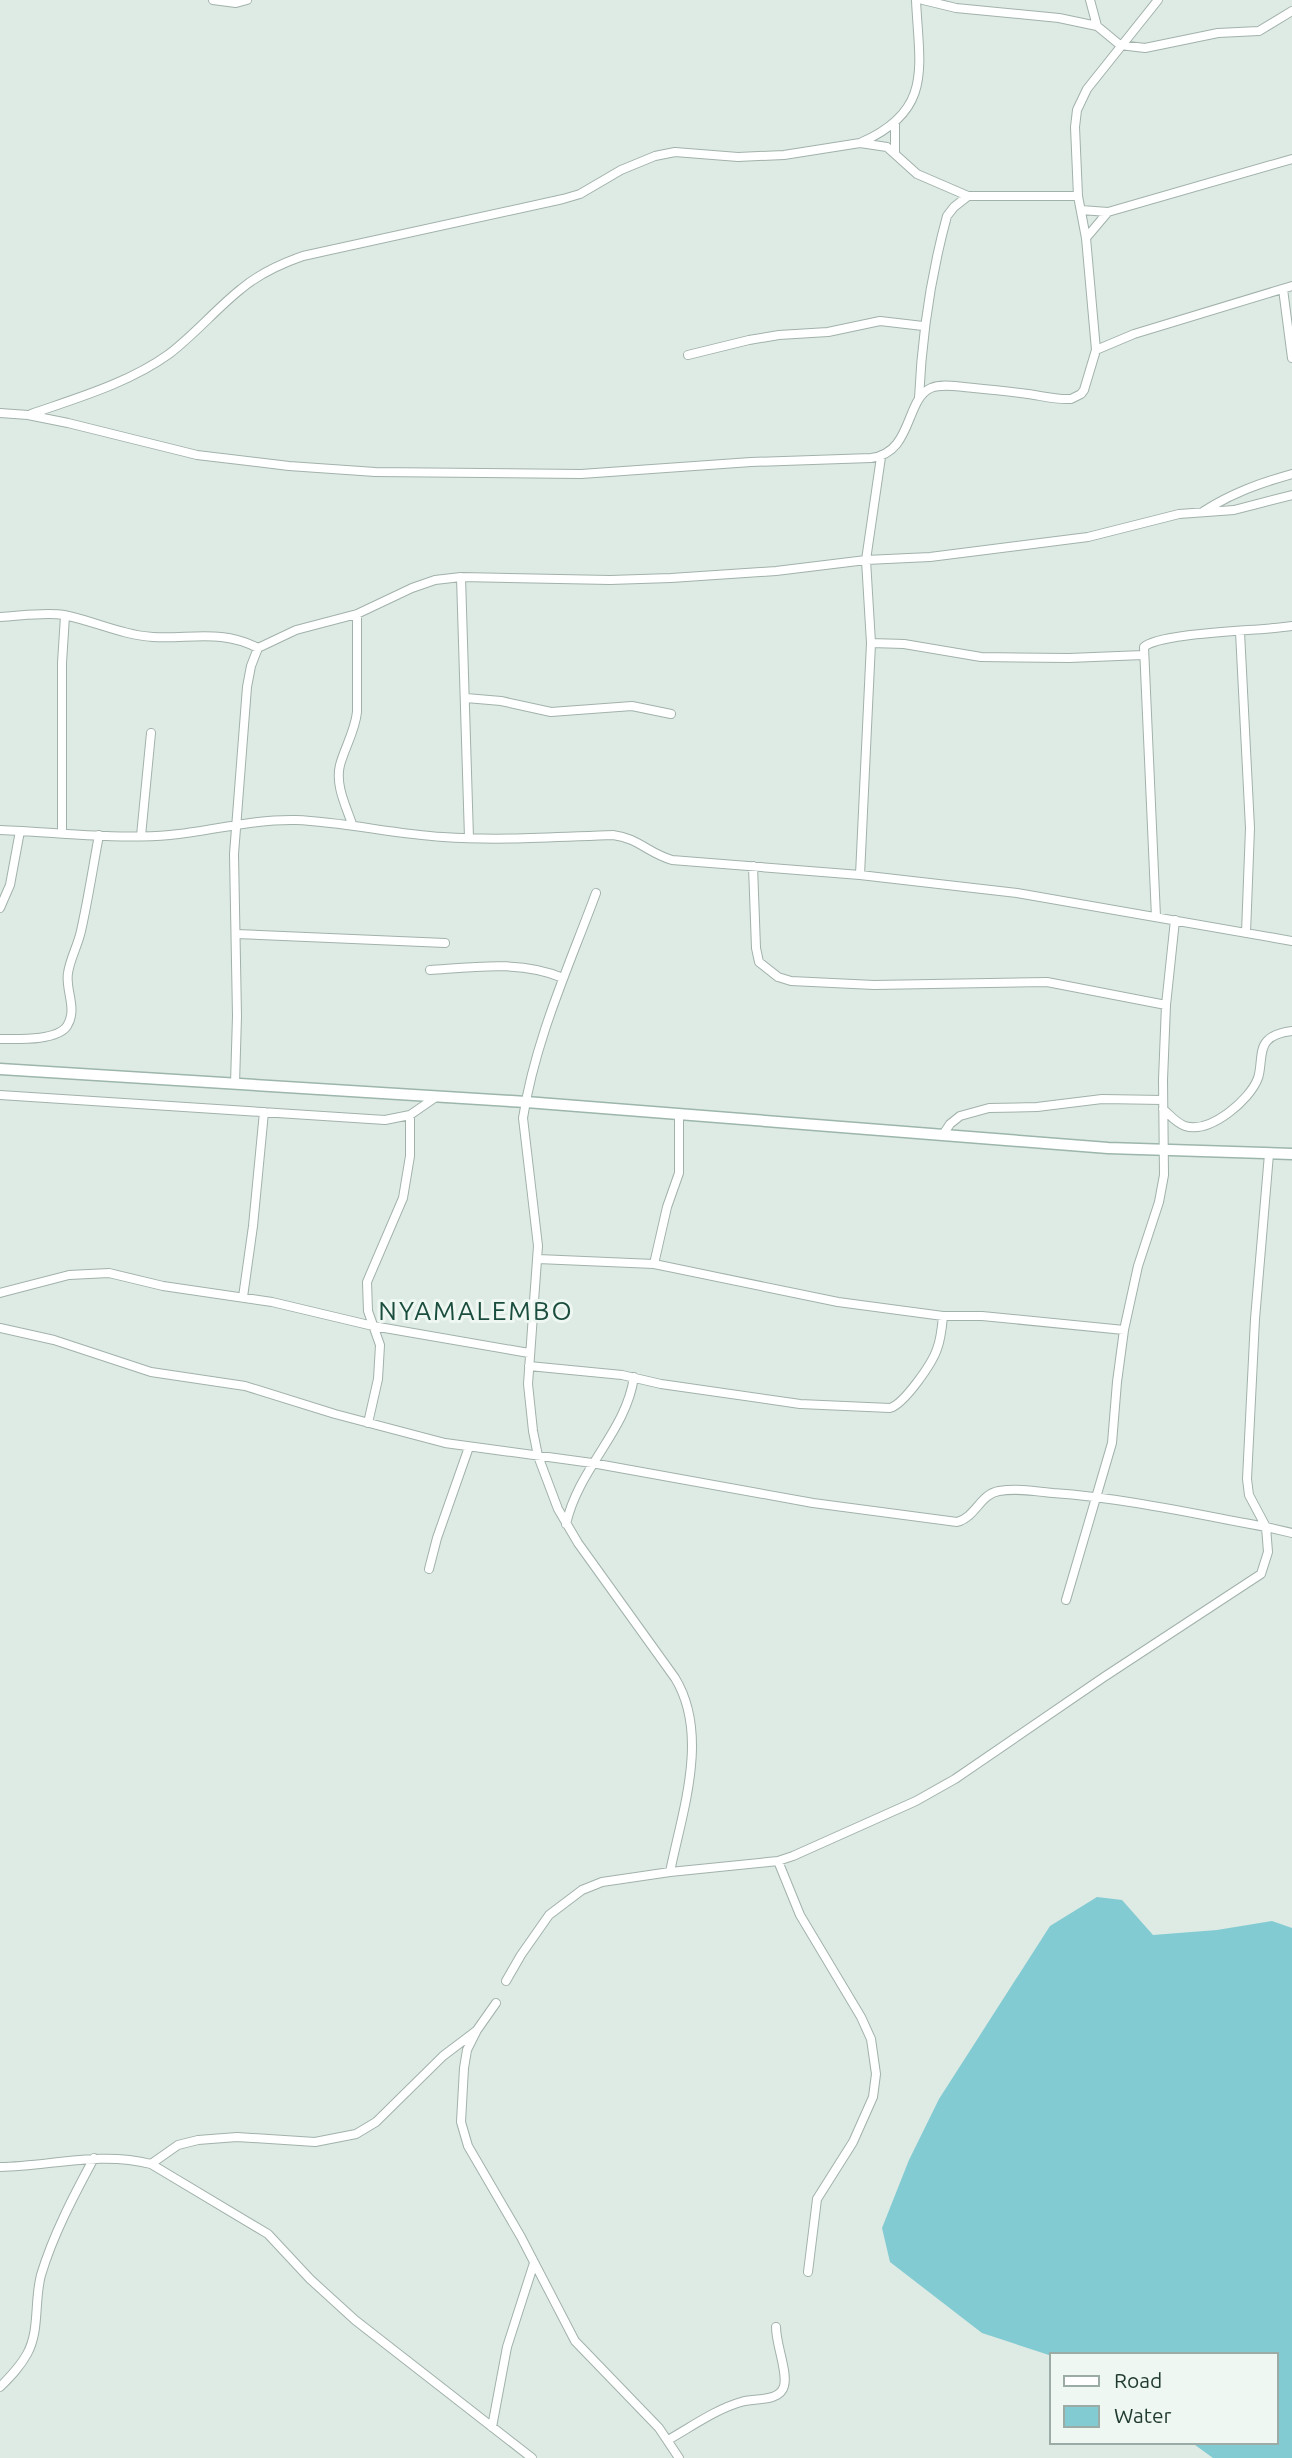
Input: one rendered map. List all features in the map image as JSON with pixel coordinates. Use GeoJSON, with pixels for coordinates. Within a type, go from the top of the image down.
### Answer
{"type":"FeatureCollection","features":[{"type":"Feature","properties":{"kind":"street"},"geometry":{"type":"LineString","coordinates":[[213,0],[236,3],[247,0]]}},
{"type":"Feature","properties":{"kind":"street"},"geometry":{"type":"LineString","coordinates":[[860,143],[895,124],[911,106],[919,76],[916,0]]}},
{"type":"Feature","properties":{"kind":"street"},"geometry":{"type":"LineString","coordinates":[[923,0],[956,8],[1059,18],[1097,26],[1120,45],[1145,48],[1218,33],[1254,32],[1265,29],[1292,11]]}},
{"type":"Feature","properties":{"kind":"street"},"geometry":{"type":"LineString","coordinates":[[1090,0],[1097,26]]}},
{"type":"Feature","properties":{"kind":"street"},"geometry":{"type":"LineString","coordinates":[[919,398],[933,387],[947,386],[1071,399],[1082,394],[1096,350],[1086,238],[1079,196],[1075,127],[1077,110],[1087,89],[1158,0]]}},
{"type":"Feature","properties":{"kind":"street"},"geometry":{"type":"LineString","coordinates":[[895,124],[895,152]]}},
{"type":"Feature","properties":{"kind":"street"},"geometry":{"type":"LineString","coordinates":[[28,415],[78,398],[148,367],[170,353],[242,288],[274,267],[303,256],[563,199],[580,194],[621,170],[655,156],[675,152],[738,157],[784,155],[860,143],[877,144],[895,152],[917,174],[968,196],[1079,196]]}},
{"type":"Feature","properties":{"kind":"street"},"geometry":{"type":"LineString","coordinates":[[1081,209],[1108,212],[1292,159]]}},
{"type":"Feature","properties":{"kind":"street"},"geometry":{"type":"LineString","coordinates":[[0,413],[28,415],[197,455],[289,466],[375,472],[581,474],[740,462],[881,457],[900,440],[911,421],[919,398],[923,326],[934,263],[947,216],[968,196]]}},
{"type":"Feature","properties":{"kind":"street"},"geometry":{"type":"LineString","coordinates":[[1086,238],[1108,212]]}},
{"type":"Feature","properties":{"kind":"street"},"geometry":{"type":"LineString","coordinates":[[1096,350],[1135,334],[1287,288],[1292,358]]}},
{"type":"Feature","properties":{"kind":"street"},"geometry":{"type":"LineString","coordinates":[[688,355],[749,340],[828,332],[880,321],[923,326]]}},
{"type":"Feature","properties":{"kind":"street"},"geometry":{"type":"LineString","coordinates":[[860,875],[871,643],[866,560],[881,457]]}},
{"type":"Feature","properties":{"kind":"street"},"geometry":{"type":"LineString","coordinates":[[1202,513],[1245,488],[1292,474]]}},
{"type":"Feature","properties":{"kind":"street"},"geometry":{"type":"LineString","coordinates":[[234,1084],[237,1016],[234,854],[247,687],[258,648],[296,630],[357,614],[435,580],[461,577],[610,580],[671,578],[764,572],[866,560],[929,557],[1088,537],[1178,514],[1252,507],[1292,495]]}},
{"type":"Feature","properties":{"kind":"street"},"geometry":{"type":"LineString","coordinates":[[461,577],[469,838]]}},
{"type":"Feature","properties":{"kind":"street"},"geometry":{"type":"LineString","coordinates":[[352,824],[339,778],[340,765],[355,726],[357,712],[357,614]]}},
{"type":"Feature","properties":{"kind":"street"},"geometry":{"type":"LineString","coordinates":[[0,617],[65,615],[134,635],[221,636],[234,638],[258,648]]}},
{"type":"Feature","properties":{"kind":"street"},"geometry":{"type":"LineString","coordinates":[[62,833],[62,663],[65,615]]}},
{"type":"Feature","properties":{"kind":"street"},"geometry":{"type":"LineString","coordinates":[[1156,917],[1143,655],[1147,644],[1158,640],[1292,626]]}},
{"type":"Feature","properties":{"kind":"street"},"geometry":{"type":"LineString","coordinates":[[1240,632],[1250,828],[1246,933]]}},
{"type":"Feature","properties":{"kind":"street"},"geometry":{"type":"LineString","coordinates":[[871,643],[929,648],[981,657],[1143,655]]}},
{"type":"Feature","properties":{"kind":"street"},"geometry":{"type":"LineString","coordinates":[[466,698],[501,701],[551,712],[632,706],[671,714]]}},
{"type":"Feature","properties":{"kind":"street"},"geometry":{"type":"LineString","coordinates":[[141,836],[151,733]]}},
{"type":"Feature","properties":{"kind":"street"},"geometry":{"type":"LineString","coordinates":[[0,830],[141,836],[187,833],[236,823],[294,820],[352,824],[413,835],[469,838],[620,836],[640,842],[655,855],[671,860],[860,875],[1017,893],[1292,941]]}},
{"type":"Feature","properties":{"kind":"street"},"geometry":{"type":"LineString","coordinates":[[0,908],[7,893],[20,831]]}},
{"type":"Feature","properties":{"kind":"street"},"geometry":{"type":"LineString","coordinates":[[0,1039],[43,1037],[60,1032],[67,1026],[71,1015],[68,970],[82,929],[99,835]]}},
{"type":"Feature","properties":{"kind":"street"},"geometry":{"type":"LineString","coordinates":[[753,866],[756,948],[759,961],[778,977],[806,982],[893,985],[1047,982],[1166,1005]]}},
{"type":"Feature","properties":{"kind":"street"},"geometry":{"type":"LineString","coordinates":[[596,892],[563,978],[538,1053],[526,1102],[524,1129],[532,1182],[538,1259],[529,1366],[529,1404],[538,1456],[558,1509],[598,1573],[675,1678],[689,1708],[689,1769],[670,1872]]}},
{"type":"Feature","properties":{"kind":"street"},"geometry":{"type":"LineString","coordinates":[[1066,1600],[1112,1443],[1124,1330],[1138,1266],[1159,1202],[1165,1152],[1163,1104],[1166,1005],[1175,920]]}},
{"type":"Feature","properties":{"kind":"street"},"geometry":{"type":"LineString","coordinates":[[236,934],[445,943]]}},
{"type":"Feature","properties":{"kind":"street"},"geometry":{"type":"LineString","coordinates":[[430,970],[521,967],[547,971],[563,978]]}},
{"type":"Feature","properties":{"kind":"street"},"geometry":{"type":"LineString","coordinates":[[944,1133],[960,1116],[989,1108],[1037,1107],[1102,1099],[1163,1104],[1178,1123],[1187,1127],[1201,1126],[1217,1120],[1233,1109],[1253,1089],[1267,1040],[1281,1032],[1292,1031]]}},
{"type":"Feature","properties":{"kind":"street"},"geometry":{"type":"LineString","coordinates":[[0,1069],[526,1102],[1165,1152],[1292,1154]]}},
{"type":"Feature","properties":{"kind":"street"},"geometry":{"type":"LineString","coordinates":[[0,1095],[377,1120],[410,1115],[436,1097]]}},
{"type":"Feature","properties":{"kind":"street"},"geometry":{"type":"LineString","coordinates":[[243,1297],[264,1112]]}},
{"type":"Feature","properties":{"kind":"street"},"geometry":{"type":"LineString","coordinates":[[654,1264],[667,1207],[679,1173],[679,1114]]}},
{"type":"Feature","properties":{"kind":"street"},"geometry":{"type":"LineString","coordinates":[[368,1423],[378,1379],[380,1345],[368,1311],[367,1282],[394,1222],[408,1176],[410,1115]]}},
{"type":"Feature","properties":{"kind":"street"},"geometry":{"type":"LineString","coordinates":[[506,1981],[537,1930],[564,1902],[582,1890],[602,1882],[778,1861],[808,1851],[916,1801],[955,1780],[1126,1662],[1261,1574],[1268,1552],[1266,1528],[1249,1495],[1247,1470],[1255,1319],[1269,1154]]}},
{"type":"Feature","properties":{"kind":"street"},"geometry":{"type":"LineString","coordinates":[[538,1259],[654,1264],[838,1302],[943,1316],[1024,1320],[1124,1330]]}},
{"type":"Feature","properties":{"kind":"street"},"geometry":{"type":"LineString","coordinates":[[0,1293],[69,1275],[124,1275],[163,1286],[243,1297],[373,1326],[530,1353]]}},
{"type":"Feature","properties":{"kind":"street"},"geometry":{"type":"LineString","coordinates":[[529,1366],[634,1377],[662,1384],[800,1404],[890,1408],[896,1406],[905,1396],[934,1357],[943,1316]]}},
{"type":"Feature","properties":{"kind":"street"},"geometry":{"type":"LineString","coordinates":[[0,1328],[54,1340],[151,1372],[245,1386],[368,1423],[469,1447],[592,1463],[802,1502],[949,1522],[967,1519],[986,1496],[1000,1491],[1097,1496],[1292,1533]]}},
{"type":"Feature","properties":{"kind":"street"},"geometry":{"type":"LineString","coordinates":[[566,1524],[575,1494],[627,1407],[634,1377]]}},
{"type":"Feature","properties":{"kind":"street"},"geometry":{"type":"LineString","coordinates":[[429,1569],[469,1447]]}},
{"type":"Feature","properties":{"kind":"street"},"geometry":{"type":"LineString","coordinates":[[778,1861],[800,1915],[861,2017],[871,2039],[876,2074],[873,2097],[853,2142],[817,2199],[808,2272]]}},
{"type":"Feature","properties":{"kind":"street"},"geometry":{"type":"LineString","coordinates":[[496,2003],[467,2050],[461,2122],[468,2146],[575,2341],[668,2440],[679,2458]]}},
{"type":"Feature","properties":{"kind":"street"},"geometry":{"type":"LineString","coordinates":[[151,2164],[178,2145],[198,2140],[237,2137],[315,2142],[356,2134],[376,2122],[443,2056],[477,2030]]}},
{"type":"Feature","properties":{"kind":"street"},"geometry":{"type":"LineString","coordinates":[[0,2387],[15,2373],[28,2353],[42,2275],[69,2206],[94,2158]]}},
{"type":"Feature","properties":{"kind":"street"},"geometry":{"type":"LineString","coordinates":[[0,2167],[94,2158],[135,2160],[151,2164],[268,2234],[310,2279],[346,2311],[532,2458]]}},
{"type":"Feature","properties":{"kind":"street"},"geometry":{"type":"LineString","coordinates":[[492,2427],[507,2347],[534,2263]]}},
{"type":"Feature","properties":{"kind":"street"},"geometry":{"type":"LineString","coordinates":[[668,2440],[725,2408],[741,2402],[774,2397],[781,2392],[785,2384],[785,2373],[778,2351],[776,2327]]}},
{"type":"Feature","properties":{"kind":"water"},"geometry":{"type":"Polygon","coordinates":[[[1097,1897],[1122,1900],[1153,1935],[1217,1930],[1272,1921],[1292,1928],[1292,2458],[1213,2458],[1194,2444],[1278,2444],[1278,2353],[1050,2353],[1050,2355],[982,2333],[890,2262],[882,2228],[909,2160],[939,2099],[1050,1926],[1097,1897]]]}},
{"type":"Feature","properties":{"kind":"district","name":"NYAMALEMBO"},"geometry":{"type":"Point","coordinates":[476,1310]}}]}
